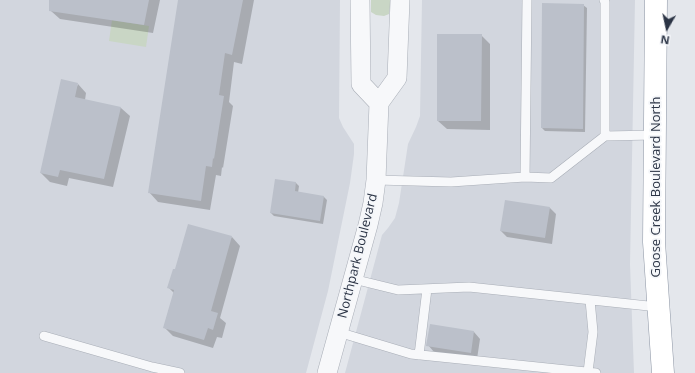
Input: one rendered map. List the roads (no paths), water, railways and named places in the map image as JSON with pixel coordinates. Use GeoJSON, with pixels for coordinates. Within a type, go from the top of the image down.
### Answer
{"type":"FeatureCollection","features":[{"type":"Feature","properties":{"kind":"highway","name":"Goose Creek Boulevard North"},"geometry":{"type":"LineString","coordinates":[[656,0],[654,242],[663,373]]}},
{"type":"Feature","properties":{"kind":"street"},"geometry":{"type":"LineString","coordinates":[[360,0],[361,84],[379,103],[397,78],[400,0]]}},
{"type":"Feature","properties":{"kind":"street","name":"Northpark Boulevard"},"geometry":{"type":"LineString","coordinates":[[327,373],[374,203],[379,103]]}},
{"type":"Feature","properties":{"kind":"lane"},"geometry":{"type":"LineString","coordinates":[[525,177],[527,0]]}},
{"type":"Feature","properties":{"kind":"lane"},"geometry":{"type":"LineString","coordinates":[[604,0],[604,136]]}},
{"type":"Feature","properties":{"kind":"lane"},"geometry":{"type":"LineString","coordinates":[[376,180],[451,182],[525,177],[551,178],[604,136],[655,135]]}},
{"type":"Feature","properties":{"kind":"lane"},"geometry":{"type":"LineString","coordinates":[[353,279],[398,290],[469,287],[658,307]]}},
{"type":"Feature","properties":{"kind":"lane"},"geometry":{"type":"LineString","coordinates":[[419,354],[427,288]]}},
{"type":"Feature","properties":{"kind":"lane"},"geometry":{"type":"LineString","coordinates":[[338,332],[410,354],[592,373],[593,332],[590,300]]}},
{"type":"Feature","properties":{"kind":"lane"},"geometry":{"type":"LineString","coordinates":[[44,336],[152,367],[180,373]]}}]}
